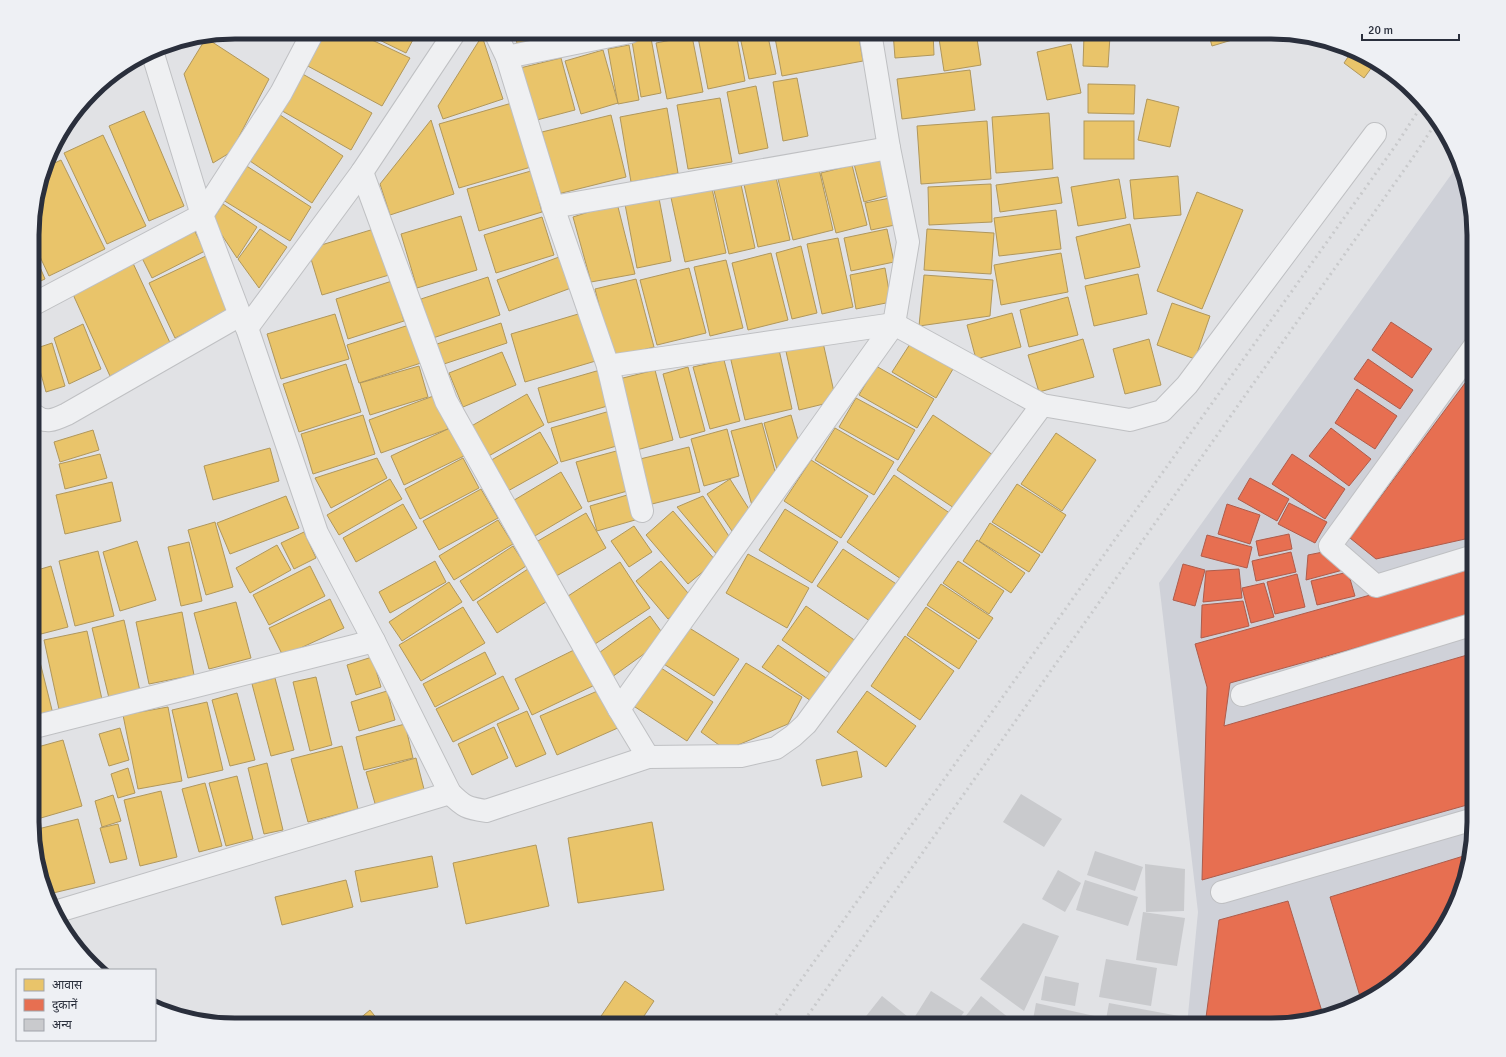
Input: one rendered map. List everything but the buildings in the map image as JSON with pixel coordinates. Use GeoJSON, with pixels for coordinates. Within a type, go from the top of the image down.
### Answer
{"type":"FeatureCollection","features":[{"type":"Feature","properties":{"kind":"street"},"geometry":{"type":"LineString","coordinates":[[39,301],[202,215],[281,93],[309,39]]}},
{"type":"Feature","properties":{"kind":"street"},"geometry":{"type":"LineString","coordinates":[[39,419],[50,421],[67,414],[244,322],[362,172],[450,39]]}},
{"type":"Feature","properties":{"kind":"street"},"geometry":{"type":"LineString","coordinates":[[498,39],[507,56],[553,207],[608,366],[642,511]]}},
{"type":"Feature","properties":{"kind":"street"},"geometry":{"type":"LineString","coordinates":[[507,56],[594,39]]}},
{"type":"Feature","properties":{"kind":"street"},"geometry":{"type":"LineString","coordinates":[[619,709],[894,324],[908,242],[889,148],[871,39]]}},
{"type":"Feature","properties":{"kind":"street"},"geometry":{"type":"LineString","coordinates":[[154,57],[202,215],[244,322],[317,533],[374,641],[450,793],[462,805],[486,811],[648,757],[741,756],[776,748],[806,724],[1042,405]]}},
{"type":"Feature","properties":{"kind":"street"},"geometry":{"type":"LineString","coordinates":[[608,366],[894,324],[1042,405],[1130,420],[1162,411],[1187,386],[1375,134]]}},
{"type":"Feature","properties":{"kind":"street"},"geometry":{"type":"LineString","coordinates":[[553,207],[889,148]]}},
{"type":"Feature","properties":{"kind":"street"},"geometry":{"type":"LineString","coordinates":[[362,172],[446,401],[619,709],[648,757]]}},
{"type":"Feature","properties":{"kind":"street"},"geometry":{"type":"LineString","coordinates":[[1467,357],[1330,546],[1376,586],[1467,558]]}},
{"type":"Feature","properties":{"kind":"street"},"geometry":{"type":"LineString","coordinates":[[1242,695],[1467,626]]}},
{"type":"Feature","properties":{"kind":"street"},"geometry":{"type":"LineString","coordinates":[[39,726],[374,641]]}},
{"type":"Feature","properties":{"kind":"street"},"geometry":{"type":"LineString","coordinates":[[60,911],[450,793]]}},
{"type":"Feature","properties":{"kind":"street"},"geometry":{"type":"LineString","coordinates":[[1222,892],[1467,821]]}},
{"type":"Feature","properties":{"kind":"shaded area"},"geometry":{"type":"Polygon","coordinates":[[[1456,168],[1463,197],[1467,222],[1467,835],[1457,885],[1447,909],[1434,931],[1410,961],[1390,978],[1358,998],[1334,1008],[1284,1018],[1188,1018],[1198,912],[1159,583],[1456,168]]]}},
{"type":"Feature","properties":{"kind":"railway"},"geometry":{"type":"LineString","coordinates":[[774,1018],[1396,145],[1420,108]]}},
{"type":"Feature","properties":{"kind":"railway"},"geometry":{"type":"LineString","coordinates":[[806,1018],[1434,126]]}}]}
